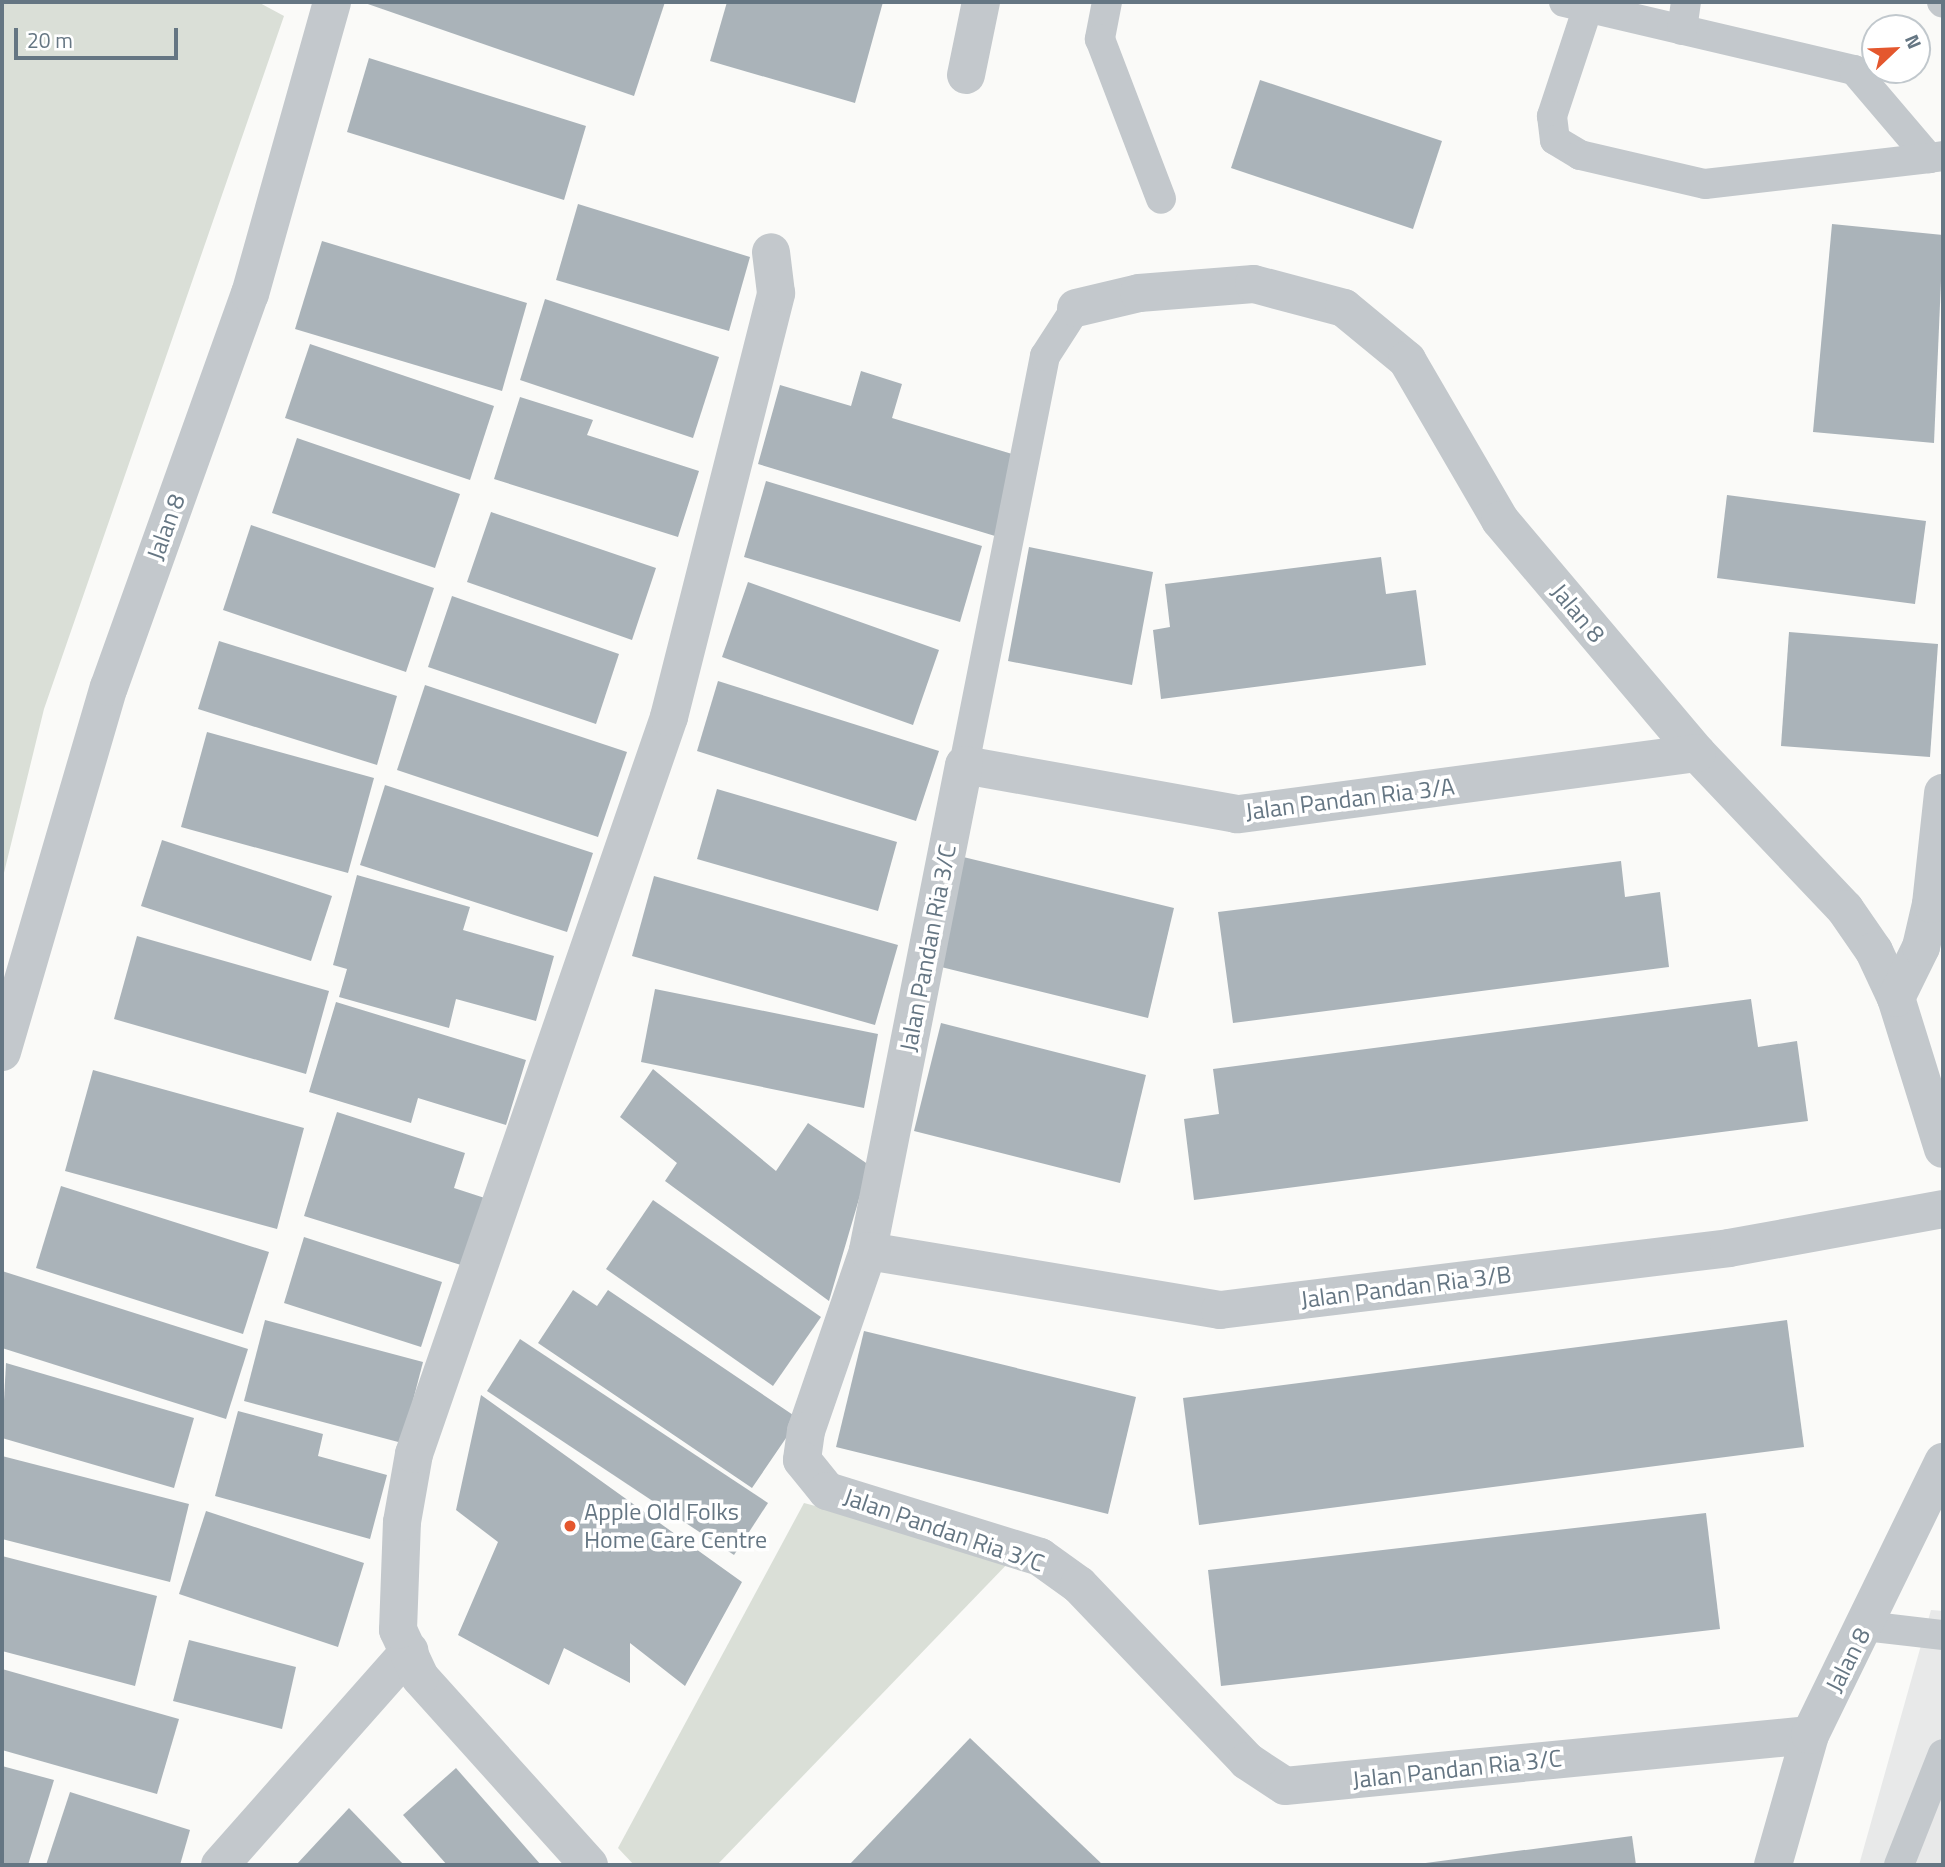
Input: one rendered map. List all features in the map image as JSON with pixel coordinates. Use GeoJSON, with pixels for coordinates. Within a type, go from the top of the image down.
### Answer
{"type":"FeatureCollection","features":[{"type":"Feature","properties":{"kind":"street"},"geometry":{"type":"LineString","coordinates":[[966,75],[981,2]]}},
{"type":"Feature","properties":{"kind":"street","name":"Jalan 8"},"geometry":{"type":"LineString","coordinates":[[2,1052],[109,687],[250,294],[320,7]]}},
{"type":"Feature","properties":{"kind":"street"},"geometry":{"type":"LineString","coordinates":[[589,1865],[421,1677],[398,1630],[396,1582],[414,1454],[668,717],[776,293],[771,252]]}},
{"type":"Feature","properties":{"kind":"street","name":"Jalan 8"},"geometry":{"type":"LineString","coordinates":[[1076,308],[1139,293],[1254,284],[1344,308],[1407,360],[1500,520],[1697,753],[1844,909],[1896,998],[1943,1149]]}},
{"type":"Feature","properties":{"kind":"street","name":"Jalan Pandan Ria 3/A"},"geometry":{"type":"LineString","coordinates":[[964,765],[1237,814],[1697,753]]}},
{"type":"Feature","properties":{"kind":"street","name":"Jalan Pandan Ria 3/C"},"geometry":{"type":"LineString","coordinates":[[964,765],[868,1251],[806,1431],[802,1460],[811,1479],[827,1491],[1040,1557],[1079,1585],[1247,1761],[1285,1786],[1810,1735]]}},
{"type":"Feature","properties":{"kind":"street"},"geometry":{"type":"LineString","coordinates":[[1896,998],[1921,947],[1931,904],[1943,793]]}},
{"type":"Feature","properties":{"kind":"street","name":"Jalan Pandan Ria 3/B"},"geometry":{"type":"LineString","coordinates":[[868,1251],[1220,1310],[1729,1248],[1943,1209]]}},
{"type":"Feature","properties":{"kind":"street","name":"Jalan 8"},"geometry":{"type":"LineString","coordinates":[[1773,1865],[1810,1735],[1943,1462]]}},
{"type":"Feature","properties":{"kind":"street"},"geometry":{"type":"LineString","coordinates":[[220,1865],[409,1651]]}},
{"type":"Feature","properties":{"kind":"lane"},"geometry":{"type":"LineString","coordinates":[[1107,2],[1100,39],[1161,199]]}},
{"type":"Feature","properties":{"kind":"lane"},"geometry":{"type":"LineString","coordinates":[[1576,5],[1684,16],[1854,70],[1936,157],[1705,184],[1580,155],[1555,140],[1552,116],[1576,5]]}},
{"type":"Feature","properties":{"kind":"lane"},"geometry":{"type":"LineString","coordinates":[[964,765],[1045,356],[1076,308]]}},
{"type":"Feature","properties":{"kind":"lane"},"geometry":{"type":"LineString","coordinates":[[1865,1626],[1943,1635]]}},
{"type":"Feature","properties":{"kind":"lane"},"geometry":{"type":"LineString","coordinates":[[1899,1865],[1943,1754]]}},
{"type":"Feature","properties":{"kind":"shaded area"},"geometry":{"type":"Polygon","coordinates":[[[2,2],[258,2],[284,16],[44,709],[2,881],[2,2]]]}},
{"type":"Feature","properties":{"kind":"shaded area"},"geometry":{"type":"Polygon","coordinates":[[[804,1503],[1013,1558],[717,1865],[634,1865],[618,1848],[804,1503]]]}},
{"type":"Feature","properties":{"kind":"shaded area"},"geometry":{"type":"Polygon","coordinates":[[[1931,1610],[1943,1611],[1943,1865],[1859,1865],[1931,1610]]]}},
{"type":"Feature","properties":{"kind":"building"},"geometry":{"type":"Polygon","coordinates":[[[362,2],[665,2],[634,96],[362,2]]]}},
{"type":"Feature","properties":{"kind":"building"},"geometry":{"type":"Polygon","coordinates":[[[727,2],[883,2],[855,103],[710,61],[727,2]]]}},
{"type":"Feature","properties":{"kind":"building"},"geometry":{"type":"Polygon","coordinates":[[[369,58],[586,126],[564,200],[347,132],[369,58]]]}},
{"type":"Feature","properties":{"kind":"building"},"geometry":{"type":"Polygon","coordinates":[[[1260,80],[1442,141],[1413,229],[1231,168],[1260,80]]]}},
{"type":"Feature","properties":{"kind":"building"},"geometry":{"type":"Polygon","coordinates":[[[578,204],[750,257],[729,331],[556,280],[578,204]]]}},
{"type":"Feature","properties":{"kind":"building"},"geometry":{"type":"Polygon","coordinates":[[[1832,224],[1943,235],[1934,443],[1813,432],[1832,224]]]}},
{"type":"Feature","properties":{"kind":"building"},"geometry":{"type":"Polygon","coordinates":[[[322,241],[527,303],[502,391],[295,329],[322,241]]]}},
{"type":"Feature","properties":{"kind":"building"},"geometry":{"type":"Polygon","coordinates":[[[545,299],[719,357],[693,438],[520,380],[545,299]]]}},
{"type":"Feature","properties":{"kind":"building"},"geometry":{"type":"Polygon","coordinates":[[[310,344],[494,406],[470,480],[285,418],[310,344]]]}},
{"type":"Feature","properties":{"kind":"building"},"geometry":{"type":"Polygon","coordinates":[[[861,371],[902,384],[892,418],[1019,456],[995,536],[758,464],[780,385],[851,406],[861,371]]]}},
{"type":"Feature","properties":{"kind":"building"},"geometry":{"type":"Polygon","coordinates":[[[520,397],[593,420],[587,435],[699,471],[678,537],[494,479],[520,397]]]}},
{"type":"Feature","properties":{"kind":"building"},"geometry":{"type":"Polygon","coordinates":[[[297,438],[460,494],[435,568],[272,513],[297,438]]]}},
{"type":"Feature","properties":{"kind":"building"},"geometry":{"type":"Polygon","coordinates":[[[766,481],[982,546],[960,622],[744,557],[766,481]]]}},
{"type":"Feature","properties":{"kind":"building"},"geometry":{"type":"Polygon","coordinates":[[[1727,495],[1926,521],[1915,604],[1717,578],[1727,495]]]}},
{"type":"Feature","properties":{"kind":"building"},"geometry":{"type":"Polygon","coordinates":[[[491,512],[656,568],[632,640],[467,582],[491,512]]]}},
{"type":"Feature","properties":{"kind":"building"},"geometry":{"type":"Polygon","coordinates":[[[251,525],[434,588],[406,672],[223,610],[251,525]]]}},
{"type":"Feature","properties":{"kind":"building"},"geometry":{"type":"Polygon","coordinates":[[[1029,547],[1153,572],[1132,685],[1008,661],[1029,547]]]}},
{"type":"Feature","properties":{"kind":"building"},"geometry":{"type":"Polygon","coordinates":[[[1381,557],[1386,594],[1416,590],[1426,665],[1161,699],[1153,630],[1170,627],[1165,584],[1381,557]]]}},
{"type":"Feature","properties":{"kind":"building"},"geometry":{"type":"Polygon","coordinates":[[[748,582],[939,650],[913,725],[722,657],[748,582]]]}},
{"type":"Feature","properties":{"kind":"building"},"geometry":{"type":"Polygon","coordinates":[[[452,596],[619,654],[596,724],[428,667],[452,596]]]}},
{"type":"Feature","properties":{"kind":"building"},"geometry":{"type":"Polygon","coordinates":[[[1789,632],[1938,644],[1930,757],[1781,746],[1789,632]]]}},
{"type":"Feature","properties":{"kind":"building"},"geometry":{"type":"Polygon","coordinates":[[[219,641],[397,696],[377,765],[198,709],[219,641]]]}},
{"type":"Feature","properties":{"kind":"building"},"geometry":{"type":"Polygon","coordinates":[[[718,681],[939,751],[916,821],[697,751],[718,681]]]}},
{"type":"Feature","properties":{"kind":"building"},"geometry":{"type":"Polygon","coordinates":[[[425,685],[627,752],[598,837],[397,770],[425,685]]]}},
{"type":"Feature","properties":{"kind":"building"},"geometry":{"type":"Polygon","coordinates":[[[207,732],[374,778],[348,873],[181,827],[207,732]]]}},
{"type":"Feature","properties":{"kind":"building"},"geometry":{"type":"Polygon","coordinates":[[[385,785],[593,853],[567,932],[360,865],[385,785]]]}},
{"type":"Feature","properties":{"kind":"building"},"geometry":{"type":"Polygon","coordinates":[[[717,789],[897,842],[878,911],[697,859],[717,789]]]}},
{"type":"Feature","properties":{"kind":"building"},"geometry":{"type":"Polygon","coordinates":[[[162,840],[332,896],[311,961],[141,906],[162,840]]]}},
{"type":"Feature","properties":{"kind":"building"},"geometry":{"type":"Polygon","coordinates":[[[955,855],[1174,908],[1148,1018],[929,964],[955,855]]]}},
{"type":"Feature","properties":{"kind":"building"},"geometry":{"type":"Polygon","coordinates":[[[1621,861],[1625,897],[1660,892],[1669,967],[1233,1023],[1218,912],[1621,861]]]}},
{"type":"Feature","properties":{"kind":"building"},"geometry":{"type":"Polygon","coordinates":[[[357,875],[470,907],[463,930],[554,956],[536,1021],[456,999],[449,1028],[339,997],[347,969],[333,965],[357,875]]]}},
{"type":"Feature","properties":{"kind":"building"},"geometry":{"type":"Polygon","coordinates":[[[654,876],[898,945],[875,1025],[632,956],[654,876]]]}},
{"type":"Feature","properties":{"kind":"building"},"geometry":{"type":"Polygon","coordinates":[[[137,936],[329,991],[306,1074],[114,1019],[137,936]]]}},
{"type":"Feature","properties":{"kind":"building"},"geometry":{"type":"Polygon","coordinates":[[[655,989],[878,1034],[864,1108],[641,1062],[655,989]]]}},
{"type":"Feature","properties":{"kind":"building"},"geometry":{"type":"Polygon","coordinates":[[[1751,999],[1758,1047],[1797,1041],[1808,1121],[1194,1200],[1184,1119],[1219,1114],[1213,1069],[1751,999]]]}},
{"type":"Feature","properties":{"kind":"building"},"geometry":{"type":"Polygon","coordinates":[[[336,1002],[526,1060],[506,1125],[418,1098],[411,1123],[309,1092],[336,1002]]]}},
{"type":"Feature","properties":{"kind":"building"},"geometry":{"type":"Polygon","coordinates":[[[941,1023],[1146,1075],[1120,1183],[914,1131],[941,1023]]]}},
{"type":"Feature","properties":{"kind":"building"},"geometry":{"type":"Polygon","coordinates":[[[653,1069],[776,1171],[808,1123],[869,1165],[829,1301],[665,1181],[677,1163],[620,1117],[653,1069]]]}},
{"type":"Feature","properties":{"kind":"building"},"geometry":{"type":"Polygon","coordinates":[[[93,1070],[304,1128],[277,1229],[65,1171],[93,1070]]]}},
{"type":"Feature","properties":{"kind":"building"},"geometry":{"type":"Polygon","coordinates":[[[337,1112],[465,1153],[454,1188],[497,1202],[477,1270],[304,1216],[337,1112]]]}},
{"type":"Feature","properties":{"kind":"building"},"geometry":{"type":"Polygon","coordinates":[[[61,1186],[269,1252],[243,1334],[36,1268],[61,1186]]]}},
{"type":"Feature","properties":{"kind":"building"},"geometry":{"type":"Polygon","coordinates":[[[653,1200],[821,1317],[773,1386],[606,1269],[653,1200]]]}},
{"type":"Feature","properties":{"kind":"building"},"geometry":{"type":"Polygon","coordinates":[[[304,1237],[442,1282],[421,1347],[284,1303],[304,1237]]]}},
{"type":"Feature","properties":{"kind":"building"},"geometry":{"type":"Polygon","coordinates":[[[2,1271],[248,1349],[226,1419],[2,1348],[2,1271]]]}},
{"type":"Feature","properties":{"kind":"building"},"geometry":{"type":"Polygon","coordinates":[[[573,1290],[597,1306],[608,1290],[799,1419],[752,1488],[538,1343],[573,1290]]]}},
{"type":"Feature","properties":{"kind":"building"},"geometry":{"type":"Polygon","coordinates":[[[265,1320],[423,1362],[402,1443],[244,1401],[265,1320]]]}},
{"type":"Feature","properties":{"kind":"building"},"geometry":{"type":"Polygon","coordinates":[[[1787,1320],[1804,1447],[1199,1525],[1183,1398],[1787,1320]]]}},
{"type":"Feature","properties":{"kind":"building"},"geometry":{"type":"Polygon","coordinates":[[[864,1331],[1136,1397],[1108,1514],[836,1447],[864,1331]]]}},
{"type":"Feature","properties":{"kind":"building"},"geometry":{"type":"Polygon","coordinates":[[[520,1339],[768,1503],[734,1555],[487,1391],[520,1339]]]}},
{"type":"Feature","properties":{"kind":"building"},"geometry":{"type":"Polygon","coordinates":[[[6,1363],[194,1418],[174,1488],[2,1438],[6,1363]]]}},
{"type":"Feature","properties":{"kind":"building","name":"Apple Old Folks Home Care Centre"},"geometry":{"type":"Polygon","coordinates":[[[481,1395],[742,1582],[685,1686],[630,1643],[630,1683],[564,1648],[549,1685],[458,1635],[498,1542],[456,1510],[481,1395]]]}},
{"type":"Feature","properties":{"kind":"building"},"geometry":{"type":"Polygon","coordinates":[[[238,1411],[323,1434],[318,1456],[387,1475],[370,1539],[215,1496],[238,1411]]]}},
{"type":"Feature","properties":{"kind":"building"},"geometry":{"type":"Polygon","coordinates":[[[2,1456],[189,1504],[170,1582],[2,1539],[2,1456]]]}},
{"type":"Feature","properties":{"kind":"building"},"geometry":{"type":"Polygon","coordinates":[[[206,1511],[364,1563],[338,1647],[179,1594],[206,1511]]]}},
{"type":"Feature","properties":{"kind":"building"},"geometry":{"type":"Polygon","coordinates":[[[1706,1513],[1720,1629],[1221,1686],[1208,1570],[1706,1513]]]}},
{"type":"Feature","properties":{"kind":"building"},"geometry":{"type":"Polygon","coordinates":[[[2,1556],[157,1596],[135,1686],[2,1651],[2,1556]]]}},
{"type":"Feature","properties":{"kind":"building"},"geometry":{"type":"Polygon","coordinates":[[[189,1640],[296,1667],[282,1729],[173,1701],[189,1640]]]}},
{"type":"Feature","properties":{"kind":"building"},"geometry":{"type":"Polygon","coordinates":[[[2,1669],[179,1719],[157,1794],[2,1750],[2,1669]]]}},
{"type":"Feature","properties":{"kind":"building"},"geometry":{"type":"Polygon","coordinates":[[[970,1738],[1103,1865],[849,1865],[970,1738]]]}},
{"type":"Feature","properties":{"kind":"building"},"geometry":{"type":"Polygon","coordinates":[[[2,1766],[54,1780],[28,1865],[2,1865],[2,1766]]]}},
{"type":"Feature","properties":{"kind":"building"},"geometry":{"type":"Polygon","coordinates":[[[456,1768],[541,1865],[447,1865],[403,1815],[456,1768]]]}},
{"type":"Feature","properties":{"kind":"building"},"geometry":{"type":"Polygon","coordinates":[[[70,1792],[190,1830],[180,1865],[46,1865],[70,1792]]]}},
{"type":"Feature","properties":{"kind":"building"},"geometry":{"type":"Polygon","coordinates":[[[349,1808],[404,1865],[296,1865],[349,1808]]]}},
{"type":"Feature","properties":{"kind":"building"},"geometry":{"type":"Polygon","coordinates":[[[1632,1836],[1636,1865],[1418,1865],[1418,1864],[1632,1836]]]}},
{"type":"Feature","properties":{"kind":"place","name":"Apple Old Folks Home Care Centre"},"geometry":{"type":"Point","coordinates":[570,1526]}}]}
